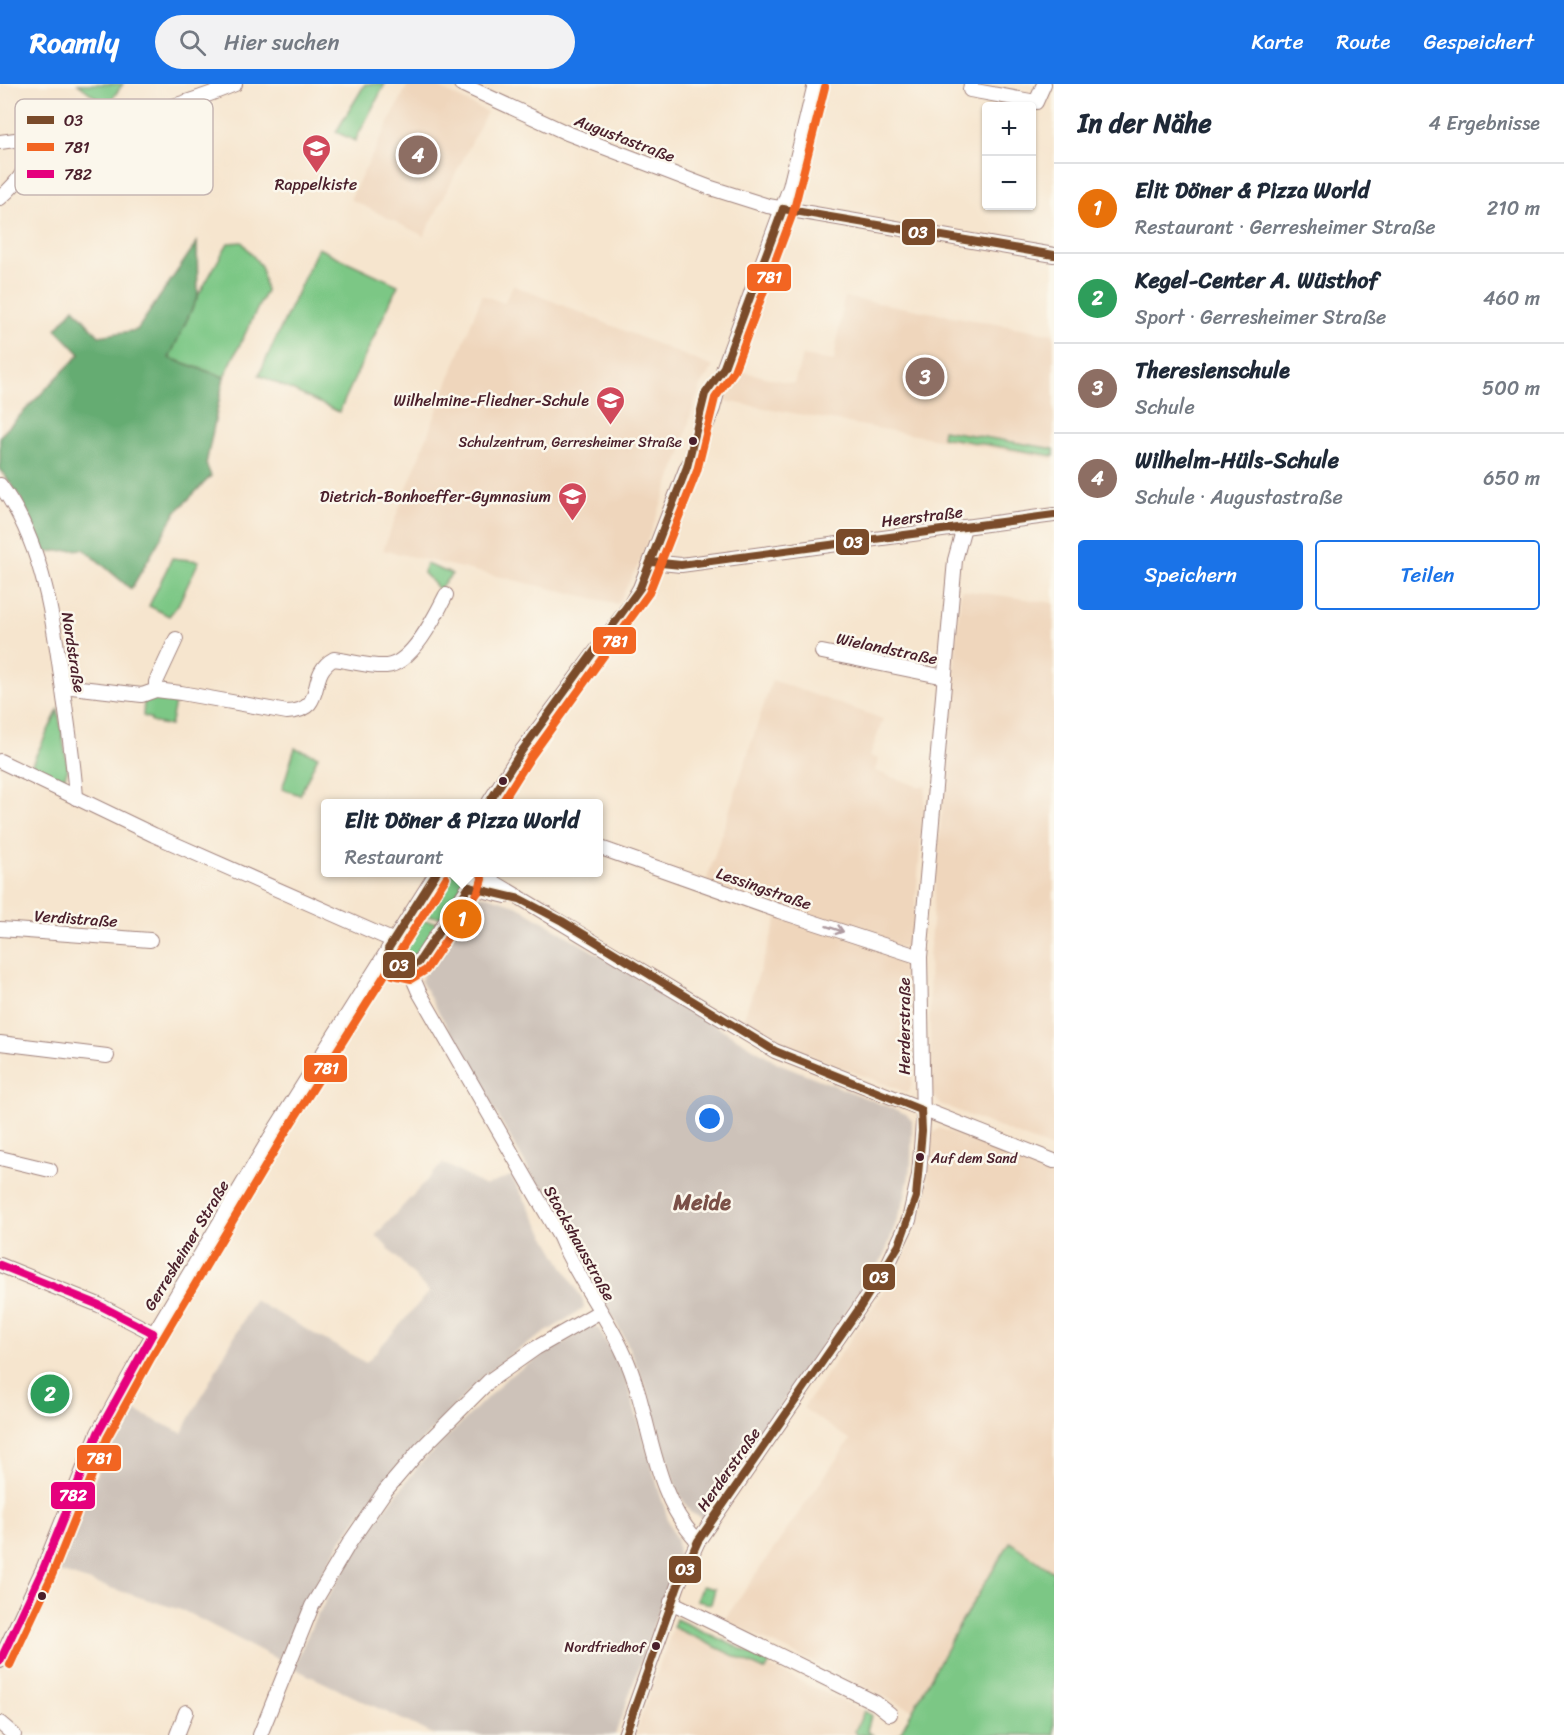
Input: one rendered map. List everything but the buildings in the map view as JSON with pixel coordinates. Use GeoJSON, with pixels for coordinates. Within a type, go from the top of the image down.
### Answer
{"type":"FeatureCollection","features":[{"type":"Feature","properties":{"kind":"street"},"geometry":{"type":"LineString","coordinates":[[191,99],[235,84]]}},
{"type":"Feature","properties":{"kind":"street","name":"Augustastraße"},"geometry":{"type":"LineString","coordinates":[[461,84],[567,134],[711,188],[783,209],[1054,255]]}},
{"type":"Feature","properties":{"kind":"street"},"geometry":{"type":"LineString","coordinates":[[495,799],[521,752],[630,605],[651,562],[687,467],[696,452],[713,408],[724,367],[783,209],[815,84]]}},
{"type":"Feature","properties":{"kind":"street"},"geometry":{"type":"LineString","coordinates":[[971,84],[970,90],[1036,102],[1044,84]]}},
{"type":"Feature","properties":{"kind":"street"},"geometry":{"type":"LineString","coordinates":[[0,142],[15,140]]}},
{"type":"Feature","properties":{"kind":"street"},"geometry":{"type":"LineString","coordinates":[[0,198],[15,181]]}},
{"type":"Feature","properties":{"kind":"street","name":"Nordstraße"},"geometry":{"type":"LineString","coordinates":[[0,485],[20,515],[54,621],[75,768],[76,798]]}},
{"type":"Feature","properties":{"kind":"street","name":"Heerstraße"},"geometry":{"type":"LineString","coordinates":[[651,562],[681,565],[1054,515]]}},
{"type":"Feature","properties":{"kind":"street","name":"Herderstraße"},"geometry":{"type":"LineString","coordinates":[[625,1735],[671,1602],[698,1541],[861,1306],[899,1245],[916,1197],[922,1131],[920,957],[957,528]]}},
{"type":"Feature","properties":{"kind":"street"},"geometry":{"type":"LineString","coordinates":[[63,686],[142,695],[156,690],[287,712],[302,711],[309,707],[320,672],[334,658],[387,666],[398,662],[423,638],[446,595]]}},
{"type":"Feature","properties":{"kind":"street"},"geometry":{"type":"LineString","coordinates":[[156,690],[156,682],[176,639]]}},
{"type":"Feature","properties":{"kind":"street","name":"Wielandstraße"},"geometry":{"type":"LineString","coordinates":[[822,652],[945,677]]}},
{"type":"Feature","properties":{"kind":"street"},"geometry":{"type":"LineString","coordinates":[[0,760],[76,798],[390,944],[391,961],[402,967]]}},
{"type":"Feature","properties":{"kind":"street","name":"Lessingstraße"},"geometry":{"type":"LineString","coordinates":[[603,849],[779,911],[920,957]]}},
{"type":"Feature","properties":{"kind":"street","name":"Gerresheimer Straße"},"geometry":{"type":"LineString","coordinates":[[0,1661],[43,1569],[98,1433],[153,1332],[390,944],[434,877]]}},
{"type":"Feature","properties":{"kind":"street","name":"Gerresheimer Straße"},"geometry":{"type":"LineString","coordinates":[[364,989],[402,967],[418,963],[469,887],[472,877]]}},
{"type":"Feature","properties":{"kind":"street"},"geometry":{"type":"LineString","coordinates":[[484,877],[562,921],[775,1051],[1054,1161]]}},
{"type":"Feature","properties":{"kind":"street"},"geometry":{"type":"LineString","coordinates":[[469,887],[520,899]]}},
{"type":"Feature","properties":{"kind":"street","name":"Verdistraße"},"geometry":{"type":"LineString","coordinates":[[0,929],[150,940]]}},
{"type":"Feature","properties":{"kind":"street","name":"Stockshausstraße"},"geometry":{"type":"LineString","coordinates":[[402,967],[560,1237],[572,1266],[628,1363],[673,1509],[698,1541]]}},
{"type":"Feature","properties":{"kind":"street"},"geometry":{"type":"LineString","coordinates":[[0,1043],[107,1056]]}},
{"type":"Feature","properties":{"kind":"street"},"geometry":{"type":"LineString","coordinates":[[0,1158],[50,1170]]}},
{"type":"Feature","properties":{"kind":"street"},"geometry":{"type":"LineString","coordinates":[[0,1264],[99,1305],[153,1332]]}},
{"type":"Feature","properties":{"kind":"street"},"geometry":{"type":"LineString","coordinates":[[260,1735],[312,1606],[350,1542],[385,1491],[420,1450],[489,1381],[529,1352],[599,1312]]}},
{"type":"Feature","properties":{"kind":"street"},"geometry":{"type":"LineString","coordinates":[[671,1602],[876,1703],[890,1714]]}},
{"type":"Feature","properties":{"kind":"street"},"geometry":{"type":"LineString","coordinates":[[177,1735],[186,1712]]}},
{"type":"Feature","properties":{"kind":"street"},"geometry":{"type":"LineString","coordinates":[[0,1724],[14,1735]]}},
{"type":"Feature","properties":{"kind":"shaded area"},"geometry":{"type":"Polygon","coordinates":[[[408,84],[432,84],[487,112],[424,236],[350,199],[408,84]]]}},
{"type":"Feature","properties":{"kind":"shaded area"},"geometry":{"type":"Polygon","coordinates":[[[513,285],[713,367],[702,383],[682,450],[638,565],[618,604],[383,550],[482,295],[504,303],[513,285]]]}},
{"type":"Feature","properties":{"kind":"shaded area"},"geometry":{"type":"Polygon","coordinates":[[[844,297],[1054,334],[1054,460],[725,401],[736,370],[794,384],[802,356],[834,361],[844,297]]]}},
{"type":"Feature","properties":{"kind":"shaded area"},"geometry":{"type":"Polygon","coordinates":[[[961,590],[1054,603],[1054,1149],[940,1104],[931,1093],[929,956],[961,590]]]}},
{"type":"Feature","properties":{"kind":"shaded area"},"geometry":{"type":"Polygon","coordinates":[[[772,680],[883,719],[870,756],[878,759],[875,771],[917,786],[926,786],[911,951],[706,882],[772,680]]]}},
{"type":"Feature","properties":{"kind":"shaded area"},"geometry":{"type":"Polygon","coordinates":[[[476,896],[487,896],[516,905],[778,1063],[906,1114],[912,1121],[911,1164],[905,1197],[884,1256],[701,1518],[690,1512],[676,1488],[646,1387],[625,1339],[421,981],[427,964],[461,912],[476,896]]]}},
{"type":"Feature","properties":{"kind":"shaded area"},"geometry":{"type":"Polygon","coordinates":[[[779,914],[911,957],[912,1084],[908,1093],[784,1045],[743,1020],[779,914]]]}},
{"type":"Feature","properties":{"kind":"shaded area"},"geometry":{"type":"Polygon","coordinates":[[[939,1128],[1054,1173],[1054,1646],[958,1629],[912,1710],[724,1620],[850,1440],[803,1408],[888,1285],[908,1250],[925,1199],[932,1134],[939,1128]]]}},
{"type":"Feature","properties":{"kind":"shaded area"},"geometry":{"type":"Polygon","coordinates":[[[443,1163],[485,1186],[511,1176],[583,1301],[584,1308],[510,1355],[482,1377],[391,1473],[343,1538],[302,1609],[279,1660],[184,1611],[56,1571],[125,1406],[182,1433],[254,1300],[366,1363],[429,1292],[376,1235],[443,1163]]]}},
{"type":"Feature","properties":{"kind":"shaded area"},"geometry":{"type":"Polygon","coordinates":[[[591,1326],[599,1329],[625,1377],[668,1520],[677,1542],[678,1555],[682,1556],[666,1590],[615,1735],[435,1735],[293,1668],[314,1621],[362,1539],[421,1463],[508,1377],[591,1326]]]}},
{"type":"Feature","properties":{"kind":"shaded area"},"geometry":{"type":"Polygon","coordinates":[[[673,1627],[765,1671],[768,1666],[864,1711],[855,1731],[859,1733],[857,1735],[635,1735],[673,1627]]]}},
{"type":"Feature","properties":{"kind":"green space"},"geometry":{"type":"Polygon","coordinates":[[[78,84],[123,84],[112,99],[98,99],[78,84]]]}},
{"type":"Feature","properties":{"kind":"green space"},"geometry":{"type":"Polygon","coordinates":[[[365,84],[385,84],[355,141],[336,132],[365,84]]]}},
{"type":"Feature","properties":{"kind":"green space"},"geometry":{"type":"Polygon","coordinates":[[[197,242],[198,296],[169,358],[224,377],[206,464],[211,476],[176,512],[131,589],[84,549],[44,552],[26,509],[15,489],[0,470],[0,436],[80,354],[56,329],[74,308],[99,336],[137,330],[197,242]]]}},
{"type":"Feature","properties":{"kind":"green space"},"geometry":{"type":"Polygon","coordinates":[[[242,242],[261,266],[266,291],[224,377],[169,358],[198,296],[228,243],[242,242]]]}},
{"type":"Feature","properties":{"kind":"green space"},"geometry":{"type":"Polygon","coordinates":[[[318,248],[398,285],[339,412],[259,375],[318,248]]]}},
{"type":"Feature","properties":{"kind":"green space"},"geometry":{"type":"Polygon","coordinates":[[[943,430],[1054,449],[1054,456],[942,437],[943,430]]]}},
{"type":"Feature","properties":{"kind":"green space"},"geometry":{"type":"Polygon","coordinates":[[[172,558],[199,561],[178,605],[169,616],[149,606],[172,558]]]}},
{"type":"Feature","properties":{"kind":"green space"},"geometry":{"type":"Polygon","coordinates":[[[426,564],[452,574],[439,589],[423,572],[426,564]]]}},
{"type":"Feature","properties":{"kind":"green space"},"geometry":{"type":"Polygon","coordinates":[[[158,697],[176,698],[170,726],[151,722],[151,719],[143,716],[144,701],[158,697]]]}},
{"type":"Feature","properties":{"kind":"green space"},"geometry":{"type":"Polygon","coordinates":[[[58,710],[68,769],[64,778],[55,780],[30,768],[58,710]]]}},
{"type":"Feature","properties":{"kind":"green space"},"geometry":{"type":"Polygon","coordinates":[[[295,748],[318,756],[300,795],[282,789],[295,748]]]}},
{"type":"Feature","properties":{"kind":"green space"},"geometry":{"type":"Polygon","coordinates":[[[441,877],[463,877],[465,880],[442,917],[416,915],[441,877]]]}},
{"type":"Feature","properties":{"kind":"green space"},"geometry":{"type":"Polygon","coordinates":[[[413,920],[439,922],[416,955],[403,958],[395,950],[413,920]]]}},
{"type":"Feature","properties":{"kind":"green space"},"geometry":{"type":"Polygon","coordinates":[[[1010,1542],[1054,1573],[1054,1735],[899,1735],[958,1628],[1010,1542]]]}},
{"type":"Feature","properties":{"kind":"green space"},"geometry":{"type":"Polygon","coordinates":[[[702,1586],[715,1589],[711,1604],[696,1601],[702,1586]]]}},
{"type":"Feature","properties":{"kind":"green space"},"geometry":{"type":"Polygon","coordinates":[[[676,1619],[770,1662],[766,1671],[673,1627],[676,1619]]]}},
{"type":"Feature","properties":{"kind":"green space"},"geometry":{"type":"Polygon","coordinates":[[[864,1711],[871,1715],[867,1731],[873,1735],[857,1735],[855,1731],[864,1711]]]}},
{"type":"Feature","properties":{"kind":"transit line","name":"781"},"geometry":{"type":"LineString","coordinates":[[504,799],[530,758],[649,593],[697,471],[715,398],[734,371],[793,213],[825,87]]}},
{"type":"Feature","properties":{"kind":"transit line","name":"O3"},"geometry":{"type":"LineString","coordinates":[[783,209],[1054,255]]}},
{"type":"Feature","properties":{"kind":"transit line","name":"O3"},"geometry":{"type":"LineString","coordinates":[[491,799],[521,752],[640,588],[687,467],[705,394],[724,367],[783,209]]}},
{"type":"Feature","properties":{"kind":"transit line","name":"O3"},"geometry":{"type":"LineString","coordinates":[[651,562],[681,565],[1054,515]]}},
{"type":"Feature","properties":{"kind":"transit line","name":"O3"},"geometry":{"type":"LineString","coordinates":[[434,877],[388,949],[392,959],[398,965],[407,966],[418,963],[469,887]]}},
{"type":"Feature","properties":{"kind":"transit line","name":"781"},"geometry":{"type":"LineString","coordinates":[[393,975],[411,979],[426,970],[478,892],[482,877]]}},
{"type":"Feature","properties":{"kind":"transit line","name":"781"},"geometry":{"type":"LineString","coordinates":[[10,1665],[53,1573],[107,1438],[150,1360],[285,1133],[446,878]]}},
{"type":"Feature","properties":{"kind":"transit line","name":"O3"},"geometry":{"type":"LineString","coordinates":[[469,887],[520,899],[562,921],[775,1051],[921,1110]]}},
{"type":"Feature","properties":{"kind":"transit line","name":"O3"},"geometry":{"type":"LineString","coordinates":[[625,1735],[678,1585],[698,1541],[861,1306],[899,1245],[916,1197],[922,1131],[921,1110]]}},
{"type":"Feature","properties":{"kind":"transit line","name":"782"},"geometry":{"type":"LineString","coordinates":[[0,1265],[99,1305],[153,1333]]}},
{"type":"Feature","properties":{"kind":"transit line","name":"782"},"geometry":{"type":"LineString","coordinates":[[0,1661],[43,1569],[98,1433],[153,1333]]}},
{"type":"Feature","properties":{"kind":"place","name":"Wilhelm-Hüls-Schule"},"geometry":{"type":"Point","coordinates":[418,155]}},
{"type":"Feature","properties":{"kind":"place","name":"Rappelkiste"},"geometry":{"type":"Point","coordinates":[316,174]}},
{"type":"Feature","properties":{"kind":"place","name":"Theresienschule"},"geometry":{"type":"Point","coordinates":[925,377]}},
{"type":"Feature","properties":{"kind":"place","name":"Wilhelmine-Fliedner-Schule"},"geometry":{"type":"Point","coordinates":[610,426]}},
{"type":"Feature","properties":{"kind":"place","name":"Schulzentrum, Gerresheimer Straße"},"geometry":{"type":"Point","coordinates":[693,441]}},
{"type":"Feature","properties":{"kind":"place","name":"Dietrich-Bonhoeffer-Gymnasium"},"geometry":{"type":"Point","coordinates":[572,522]}},
{"type":"Feature","properties":{"kind":"place","name":"Elit Döner & Pizza World"},"geometry":{"type":"Point","coordinates":[462,919]}},
{"type":"Feature","properties":{"kind":"place","name":"Auf dem Sand"},"geometry":{"type":"Point","coordinates":[920,1157]}},
{"type":"Feature","properties":{"kind":"place","name":"Kegel-Center A. Wüsthof"},"geometry":{"type":"Point","coordinates":[50,1394]}},
{"type":"Feature","properties":{"kind":"place","name":"Nordfriedhof"},"geometry":{"type":"Point","coordinates":[656,1646]}},
{"type":"Feature","properties":{"kind":"district","name":"Meide"},"geometry":{"type":"Point","coordinates":[702,1202]}}]}
